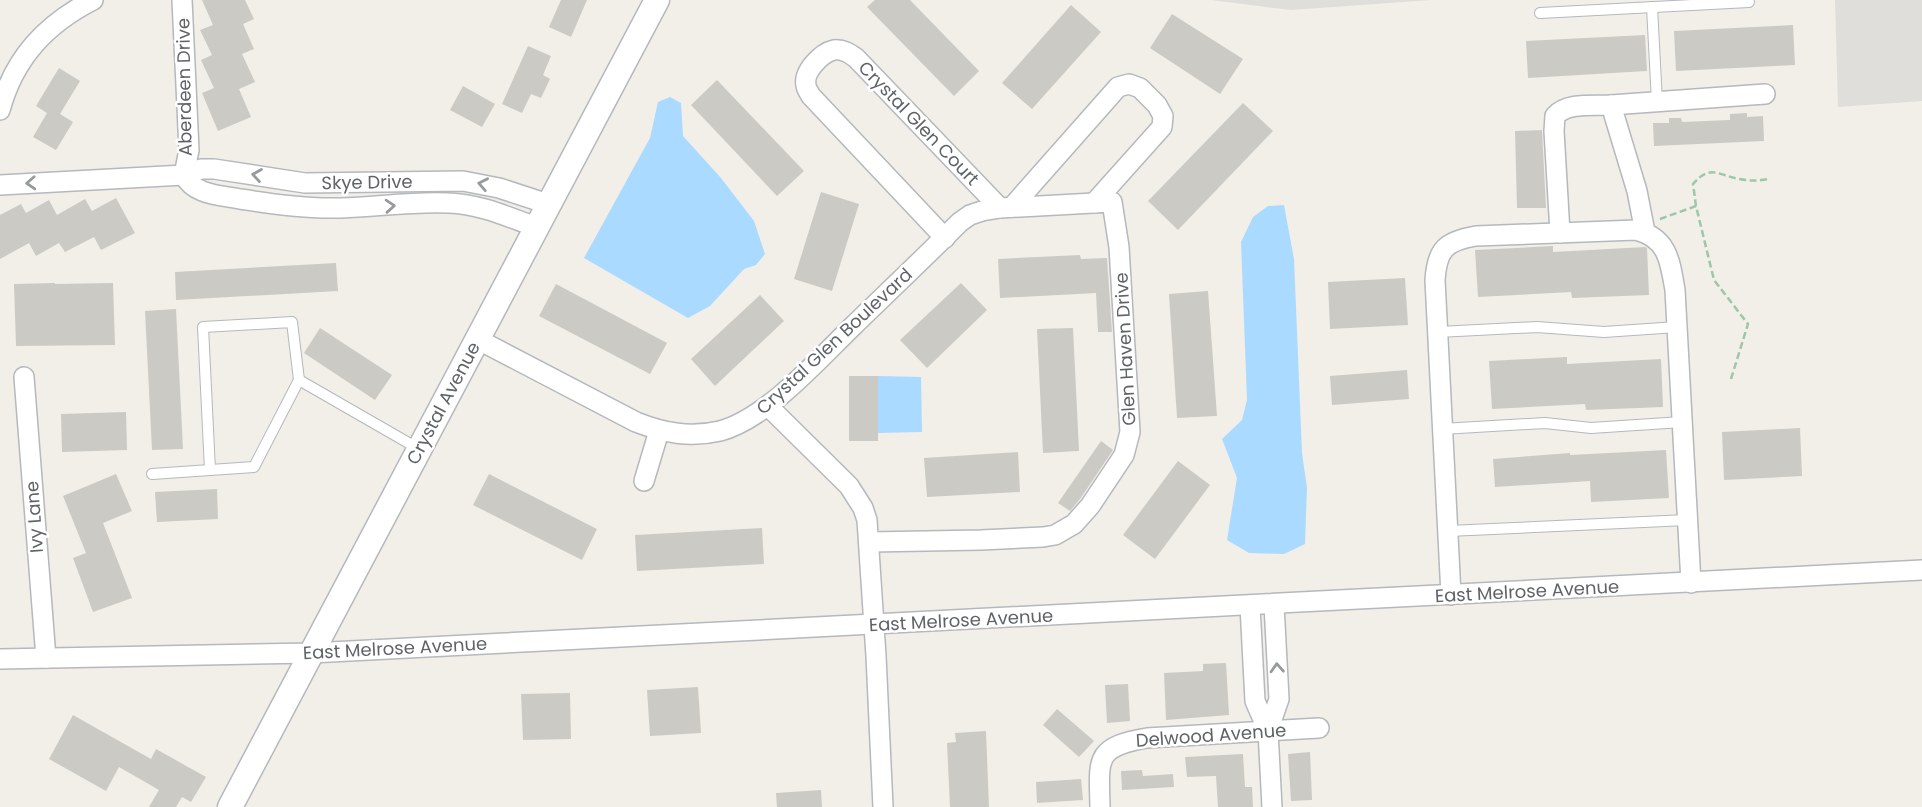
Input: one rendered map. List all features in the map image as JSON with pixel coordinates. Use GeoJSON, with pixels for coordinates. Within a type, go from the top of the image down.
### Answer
{"type":"FeatureCollection","features":[{"type":"Feature","properties":{"kind":"street"},"geometry":{"type":"LineString","coordinates":[[0,110],[23,59],[37,41],[63,16],[93,0]]}},
{"type":"Feature","properties":{"kind":"street","name":"Aberdeen Drive"},"geometry":{"type":"LineString","coordinates":[[182,0],[188,150],[184,174]]}},
{"type":"Feature","properties":{"kind":"street","name":"Crystal Avenue"},"geometry":{"type":"LineString","coordinates":[[230,807],[657,0]]}},
{"type":"Feature","properties":{"kind":"street","name":"Crystal Glen Court"},"geometry":{"type":"LineString","coordinates":[[944,237],[811,96],[806,85],[807,73],[823,55],[834,50],[846,51],[856,58],[1006,208]]}},
{"type":"Feature","properties":{"kind":"street"},"geometry":{"type":"LineString","coordinates":[[1006,208],[1118,88],[1129,84],[1140,88],[1157,105],[1163,116],[1162,127],[1103,202]]}},
{"type":"Feature","properties":{"kind":"street"},"geometry":{"type":"LineString","coordinates":[[1560,233],[1554,131],[1555,116],[1564,109],[1765,94]]}},
{"type":"Feature","properties":{"kind":"street"},"geometry":{"type":"LineString","coordinates":[[1611,106],[1637,191],[1644,228],[1658,240],[1671,264],[1675,290],[1690,583]]}},
{"type":"Feature","properties":{"kind":"street","name":"Skye Drive"},"geometry":{"type":"LineString","coordinates":[[0,185],[184,174],[201,169],[214,169],[305,183],[463,181],[499,188],[548,205]]}},
{"type":"Feature","properties":{"kind":"street","name":"Skye Drive"},"geometry":{"type":"LineString","coordinates":[[184,174],[192,187],[199,190],[265,203],[348,208],[450,203],[475,206],[536,227]]}},
{"type":"Feature","properties":{"kind":"street"},"geometry":{"type":"LineString","coordinates":[[348,208],[360,183]]}},
{"type":"Feature","properties":{"kind":"street","name":"Crystal Glen Boulevard"},"geometry":{"type":"LineString","coordinates":[[477,339],[636,422],[659,431],[684,435],[720,431],[743,422],[768,406],[970,215],[1006,208],[1103,202]]}},
{"type":"Feature","properties":{"kind":"street","name":"Glen Haven Drive"},"geometry":{"type":"LineString","coordinates":[[870,542],[1043,537],[1065,531],[1090,506],[1125,455],[1130,432],[1120,258],[1103,202]]}},
{"type":"Feature","properties":{"kind":"street"},"geometry":{"type":"LineString","coordinates":[[1451,595],[1438,332],[1436,264],[1439,254],[1459,239],[1476,236],[1644,228]]}},
{"type":"Feature","properties":{"kind":"street","name":"Ivy Lane"},"geometry":{"type":"LineString","coordinates":[[23,377],[46,658]]}},
{"type":"Feature","properties":{"kind":"street"},"geometry":{"type":"LineString","coordinates":[[768,406],[849,486],[857,496],[867,520],[883,807]]}},
{"type":"Feature","properties":{"kind":"street"},"geometry":{"type":"LineString","coordinates":[[644,481],[659,431]]}},
{"type":"Feature","properties":{"kind":"street","name":"East Melrose Avenue"},"geometry":{"type":"LineString","coordinates":[[0,659],[311,653],[1922,570]]}},
{"type":"Feature","properties":{"kind":"street"},"geometry":{"type":"LineString","coordinates":[[1268,730],[1279,699],[1274,605]]}},
{"type":"Feature","properties":{"kind":"street"},"geometry":{"type":"LineString","coordinates":[[1250,606],[1255,701],[1268,730],[1272,807]]}},
{"type":"Feature","properties":{"kind":"street","name":"Delwood Avenue"},"geometry":{"type":"LineString","coordinates":[[1100,807],[1102,762],[1106,753],[1122,742],[1147,738],[1319,728]]}},
{"type":"Feature","properties":{"kind":"lane"},"geometry":{"type":"LineString","coordinates":[[1541,13],[1749,2]]}},
{"type":"Feature","properties":{"kind":"lane"},"geometry":{"type":"LineString","coordinates":[[1653,7],[1657,102]]}},
{"type":"Feature","properties":{"kind":"lane"},"geometry":{"type":"LineString","coordinates":[[152,474],[254,467],[299,380],[292,323],[203,327],[210,470]]}},
{"type":"Feature","properties":{"kind":"lane"},"geometry":{"type":"LineString","coordinates":[[1438,332],[1537,327],[1604,332],[1677,327]]}},
{"type":"Feature","properties":{"kind":"lane"},"geometry":{"type":"LineString","coordinates":[[299,380],[419,449]]}},
{"type":"Feature","properties":{"kind":"lane"},"geometry":{"type":"LineString","coordinates":[[1443,429],[1545,423],[1591,428],[1682,422]]}},
{"type":"Feature","properties":{"kind":"lane"},"geometry":{"type":"LineString","coordinates":[[1448,531],[1687,520]]}},
{"type":"Feature","properties":{"kind":"path"},"geometry":{"type":"LineString","coordinates":[[1731,379],[1748,324],[1714,279],[1693,184],[1700,176],[1713,171],[1739,179],[1768,179]]}},
{"type":"Feature","properties":{"kind":"path"},"geometry":{"type":"LineString","coordinates":[[1644,228],[1696,206]]}},
{"type":"Feature","properties":{"kind":"shaded area"},"geometry":{"type":"Polygon","coordinates":[[[1211,0],[1431,0],[1291,10],[1211,0]]]}},
{"type":"Feature","properties":{"kind":"shaded area"},"geometry":{"type":"Polygon","coordinates":[[[1835,0],[1922,0],[1922,101],[1838,107],[1835,0]]]}},
{"type":"Feature","properties":{"kind":"water"},"geometry":{"type":"Polygon","coordinates":[[[670,97],[681,103],[683,136],[721,178],[754,221],[765,254],[756,265],[744,269],[710,306],[688,318],[584,258],[650,138],[658,102],[670,97]]]}},
{"type":"Feature","properties":{"kind":"water"},"geometry":{"type":"Polygon","coordinates":[[[1284,205],[1294,259],[1302,453],[1307,488],[1305,544],[1284,554],[1249,553],[1227,540],[1237,478],[1222,439],[1242,420],[1247,400],[1241,242],[1253,217],[1268,206],[1284,205]]]}},
{"type":"Feature","properties":{"kind":"water"},"geometry":{"type":"Polygon","coordinates":[[[878,376],[921,377],[922,432],[878,433],[878,376]]]}},
{"type":"Feature","properties":{"kind":"building"},"geometry":{"type":"Polygon","coordinates":[[[202,0],[245,0],[254,19],[243,24],[254,49],[242,54],[255,82],[239,89],[251,117],[218,131],[202,93],[214,88],[201,60],[212,55],[200,30],[213,25],[202,0]]]}},
{"type":"Feature","properties":{"kind":"building"},"geometry":{"type":"Polygon","coordinates":[[[561,0],[587,0],[571,37],[549,27],[561,0]]]}},
{"type":"Feature","properties":{"kind":"building"},"geometry":{"type":"Polygon","coordinates":[[[875,0],[910,0],[979,71],[954,96],[867,7],[875,0]]]}},
{"type":"Feature","properties":{"kind":"building"},"geometry":{"type":"Polygon","coordinates":[[[1071,5],[1101,32],[1032,109],[1002,83],[1071,5]]]}},
{"type":"Feature","properties":{"kind":"building"},"geometry":{"type":"Polygon","coordinates":[[[1172,14],[1243,59],[1220,94],[1150,48],[1172,14]]]}},
{"type":"Feature","properties":{"kind":"building"},"geometry":{"type":"Polygon","coordinates":[[[1793,25],[1795,65],[1676,71],[1674,31],[1793,25]]]}},
{"type":"Feature","properties":{"kind":"building"},"geometry":{"type":"Polygon","coordinates":[[[1645,35],[1647,71],[1528,78],[1526,41],[1645,35]]]}},
{"type":"Feature","properties":{"kind":"building"},"geometry":{"type":"Polygon","coordinates":[[[528,46],[551,56],[543,75],[550,79],[541,98],[531,94],[522,113],[502,104],[528,46]]]}},
{"type":"Feature","properties":{"kind":"building"},"geometry":{"type":"Polygon","coordinates":[[[59,68],[80,81],[60,114],[73,122],[56,150],[33,137],[47,113],[36,106],[59,68]]]}},
{"type":"Feature","properties":{"kind":"building"},"geometry":{"type":"Polygon","coordinates":[[[717,80],[804,171],[777,196],[691,105],[717,80]]]}},
{"type":"Feature","properties":{"kind":"building"},"geometry":{"type":"Polygon","coordinates":[[[463,86],[495,104],[482,127],[450,110],[463,86]]]}},
{"type":"Feature","properties":{"kind":"building"},"geometry":{"type":"Polygon","coordinates":[[[1243,103],[1273,131],[1178,230],[1148,201],[1243,103]]]}},
{"type":"Feature","properties":{"kind":"building"},"geometry":{"type":"Polygon","coordinates":[[[1747,113],[1747,117],[1763,116],[1764,141],[1654,146],[1653,123],[1669,123],[1669,118],[1681,118],[1682,122],[1730,120],[1730,114],[1747,113]]]}},
{"type":"Feature","properties":{"kind":"building"},"geometry":{"type":"Polygon","coordinates":[[[1542,130],[1546,208],[1517,208],[1515,131],[1542,130]]]}},
{"type":"Feature","properties":{"kind":"building"},"geometry":{"type":"Polygon","coordinates":[[[821,192],[859,204],[832,291],[794,279],[821,192]]]}},
{"type":"Feature","properties":{"kind":"building"},"geometry":{"type":"Polygon","coordinates":[[[116,198],[135,233],[101,250],[94,237],[65,252],[59,243],[36,256],[29,243],[0,259],[0,215],[21,204],[26,213],[49,200],[57,215],[85,199],[92,211],[116,198]]]}},
{"type":"Feature","properties":{"kind":"building"},"geometry":{"type":"Polygon","coordinates":[[[1553,246],[1553,252],[1647,248],[1649,295],[1572,298],[1571,292],[1478,297],[1475,250],[1553,246]]]}},
{"type":"Feature","properties":{"kind":"building"},"geometry":{"type":"Polygon","coordinates":[[[1080,255],[1081,259],[1107,258],[1112,332],[1098,332],[1096,293],[1000,298],[998,259],[1080,255]]]}},
{"type":"Feature","properties":{"kind":"building"},"geometry":{"type":"Polygon","coordinates":[[[336,263],[338,291],[176,300],[175,272],[336,263]]]}},
{"type":"Feature","properties":{"kind":"building"},"geometry":{"type":"Polygon","coordinates":[[[1405,278],[1408,325],[1330,329],[1328,282],[1405,278]]]}},
{"type":"Feature","properties":{"kind":"building"},"geometry":{"type":"Polygon","coordinates":[[[113,283],[115,345],[16,346],[14,284],[113,283]]]}},
{"type":"Feature","properties":{"kind":"building"},"geometry":{"type":"Polygon","coordinates":[[[961,283],[987,310],[927,368],[900,340],[961,283]]]}},
{"type":"Feature","properties":{"kind":"building"},"geometry":{"type":"Polygon","coordinates":[[[556,284],[667,343],[650,374],[539,316],[556,284]]]}},
{"type":"Feature","properties":{"kind":"building"},"geometry":{"type":"Polygon","coordinates":[[[1208,291],[1217,416],[1177,418],[1169,294],[1208,291]]]}},
{"type":"Feature","properties":{"kind":"building"},"geometry":{"type":"Polygon","coordinates":[[[760,295],[784,321],[715,386],[691,359],[760,295]]]}},
{"type":"Feature","properties":{"kind":"building"},"geometry":{"type":"Polygon","coordinates":[[[176,309],[183,449],[152,450],[145,311],[176,309]]]}},
{"type":"Feature","properties":{"kind":"building"},"geometry":{"type":"Polygon","coordinates":[[[320,328],[392,375],[375,400],[304,353],[320,328]]]}},
{"type":"Feature","properties":{"kind":"building"},"geometry":{"type":"Polygon","coordinates":[[[1073,328],[1079,451],[1043,453],[1037,329],[1073,328]]]}},
{"type":"Feature","properties":{"kind":"building"},"geometry":{"type":"Polygon","coordinates":[[[1567,357],[1567,364],[1661,359],[1663,407],[1586,410],[1585,404],[1492,409],[1489,361],[1567,357]]]}},
{"type":"Feature","properties":{"kind":"building"},"geometry":{"type":"Polygon","coordinates":[[[1407,370],[1409,399],[1332,405],[1330,376],[1407,370]]]}},
{"type":"Feature","properties":{"kind":"building"},"geometry":{"type":"Polygon","coordinates":[[[849,376],[878,376],[878,441],[849,441],[849,376]]]}},
{"type":"Feature","properties":{"kind":"building"},"geometry":{"type":"Polygon","coordinates":[[[126,412],[127,450],[62,452],[61,414],[126,412]]]}},
{"type":"Feature","properties":{"kind":"building"},"geometry":{"type":"Polygon","coordinates":[[[1800,428],[1802,476],[1724,480],[1722,432],[1800,428]]]}},
{"type":"Feature","properties":{"kind":"building"},"geometry":{"type":"Polygon","coordinates":[[[1101,441],[1113,450],[1070,511],[1058,503],[1101,441]]]}},
{"type":"Feature","properties":{"kind":"building"},"geometry":{"type":"Polygon","coordinates":[[[1666,450],[1669,498],[1591,502],[1590,481],[1495,487],[1493,459],[1666,450]]]}},
{"type":"Feature","properties":{"kind":"building"},"geometry":{"type":"Polygon","coordinates":[[[1018,452],[1020,492],[927,497],[924,458],[1018,452]]]}},
{"type":"Feature","properties":{"kind":"building"},"geometry":{"type":"Polygon","coordinates":[[[1178,461],[1210,485],[1155,559],[1123,535],[1178,461]]]}},
{"type":"Feature","properties":{"kind":"building"},"geometry":{"type":"Polygon","coordinates":[[[116,474],[132,511],[103,523],[132,598],[93,612],[73,558],[86,553],[63,496],[116,474]]]}},
{"type":"Feature","properties":{"kind":"building"},"geometry":{"type":"Polygon","coordinates":[[[489,474],[597,529],[582,560],[473,505],[489,474]]]}},
{"type":"Feature","properties":{"kind":"building"},"geometry":{"type":"Polygon","coordinates":[[[217,489],[218,519],[157,522],[155,492],[217,489]]]}},
{"type":"Feature","properties":{"kind":"building"},"geometry":{"type":"Polygon","coordinates":[[[762,528],[764,564],[637,571],[635,535],[762,528]]]}},
{"type":"Feature","properties":{"kind":"building"},"geometry":{"type":"Polygon","coordinates":[[[1226,663],[1229,715],[1166,720],[1164,673],[1203,671],[1203,664],[1226,663]]]}},
{"type":"Feature","properties":{"kind":"building"},"geometry":{"type":"Polygon","coordinates":[[[1128,684],[1130,721],[1107,723],[1105,685],[1128,684]]]}},
{"type":"Feature","properties":{"kind":"building"},"geometry":{"type":"Polygon","coordinates":[[[698,687],[701,733],[650,736],[647,690],[698,687]]]}},
{"type":"Feature","properties":{"kind":"building"},"geometry":{"type":"Polygon","coordinates":[[[570,693],[571,739],[523,740],[521,694],[570,693]]]}},
{"type":"Feature","properties":{"kind":"building"},"geometry":{"type":"Polygon","coordinates":[[[1057,709],[1094,741],[1079,757],[1043,725],[1057,709]]]}},
{"type":"Feature","properties":{"kind":"building"},"geometry":{"type":"Polygon","coordinates":[[[73,715],[151,759],[156,749],[206,777],[191,802],[182,797],[176,807],[149,807],[159,790],[119,767],[106,791],[49,759],[73,715]]]}},
{"type":"Feature","properties":{"kind":"building"},"geometry":{"type":"Polygon","coordinates":[[[986,731],[989,807],[950,807],[947,743],[956,742],[955,733],[986,731]]]}},
{"type":"Feature","properties":{"kind":"building"},"geometry":{"type":"Polygon","coordinates":[[[1310,752],[1312,800],[1291,801],[1288,754],[1310,752]]]}},
{"type":"Feature","properties":{"kind":"building"},"geometry":{"type":"Polygon","coordinates":[[[1243,754],[1245,787],[1252,787],[1253,807],[1218,807],[1216,776],[1187,777],[1185,757],[1243,754]]]}},
{"type":"Feature","properties":{"kind":"building"},"geometry":{"type":"Polygon","coordinates":[[[1142,770],[1143,776],[1173,774],[1174,787],[1122,790],[1121,771],[1142,770]]]}},
{"type":"Feature","properties":{"kind":"building"},"geometry":{"type":"Polygon","coordinates":[[[1081,779],[1083,800],[1037,803],[1036,782],[1081,779]]]}},
{"type":"Feature","properties":{"kind":"building"},"geometry":{"type":"Polygon","coordinates":[[[821,790],[822,807],[777,807],[776,793],[821,790]]]}}]}
